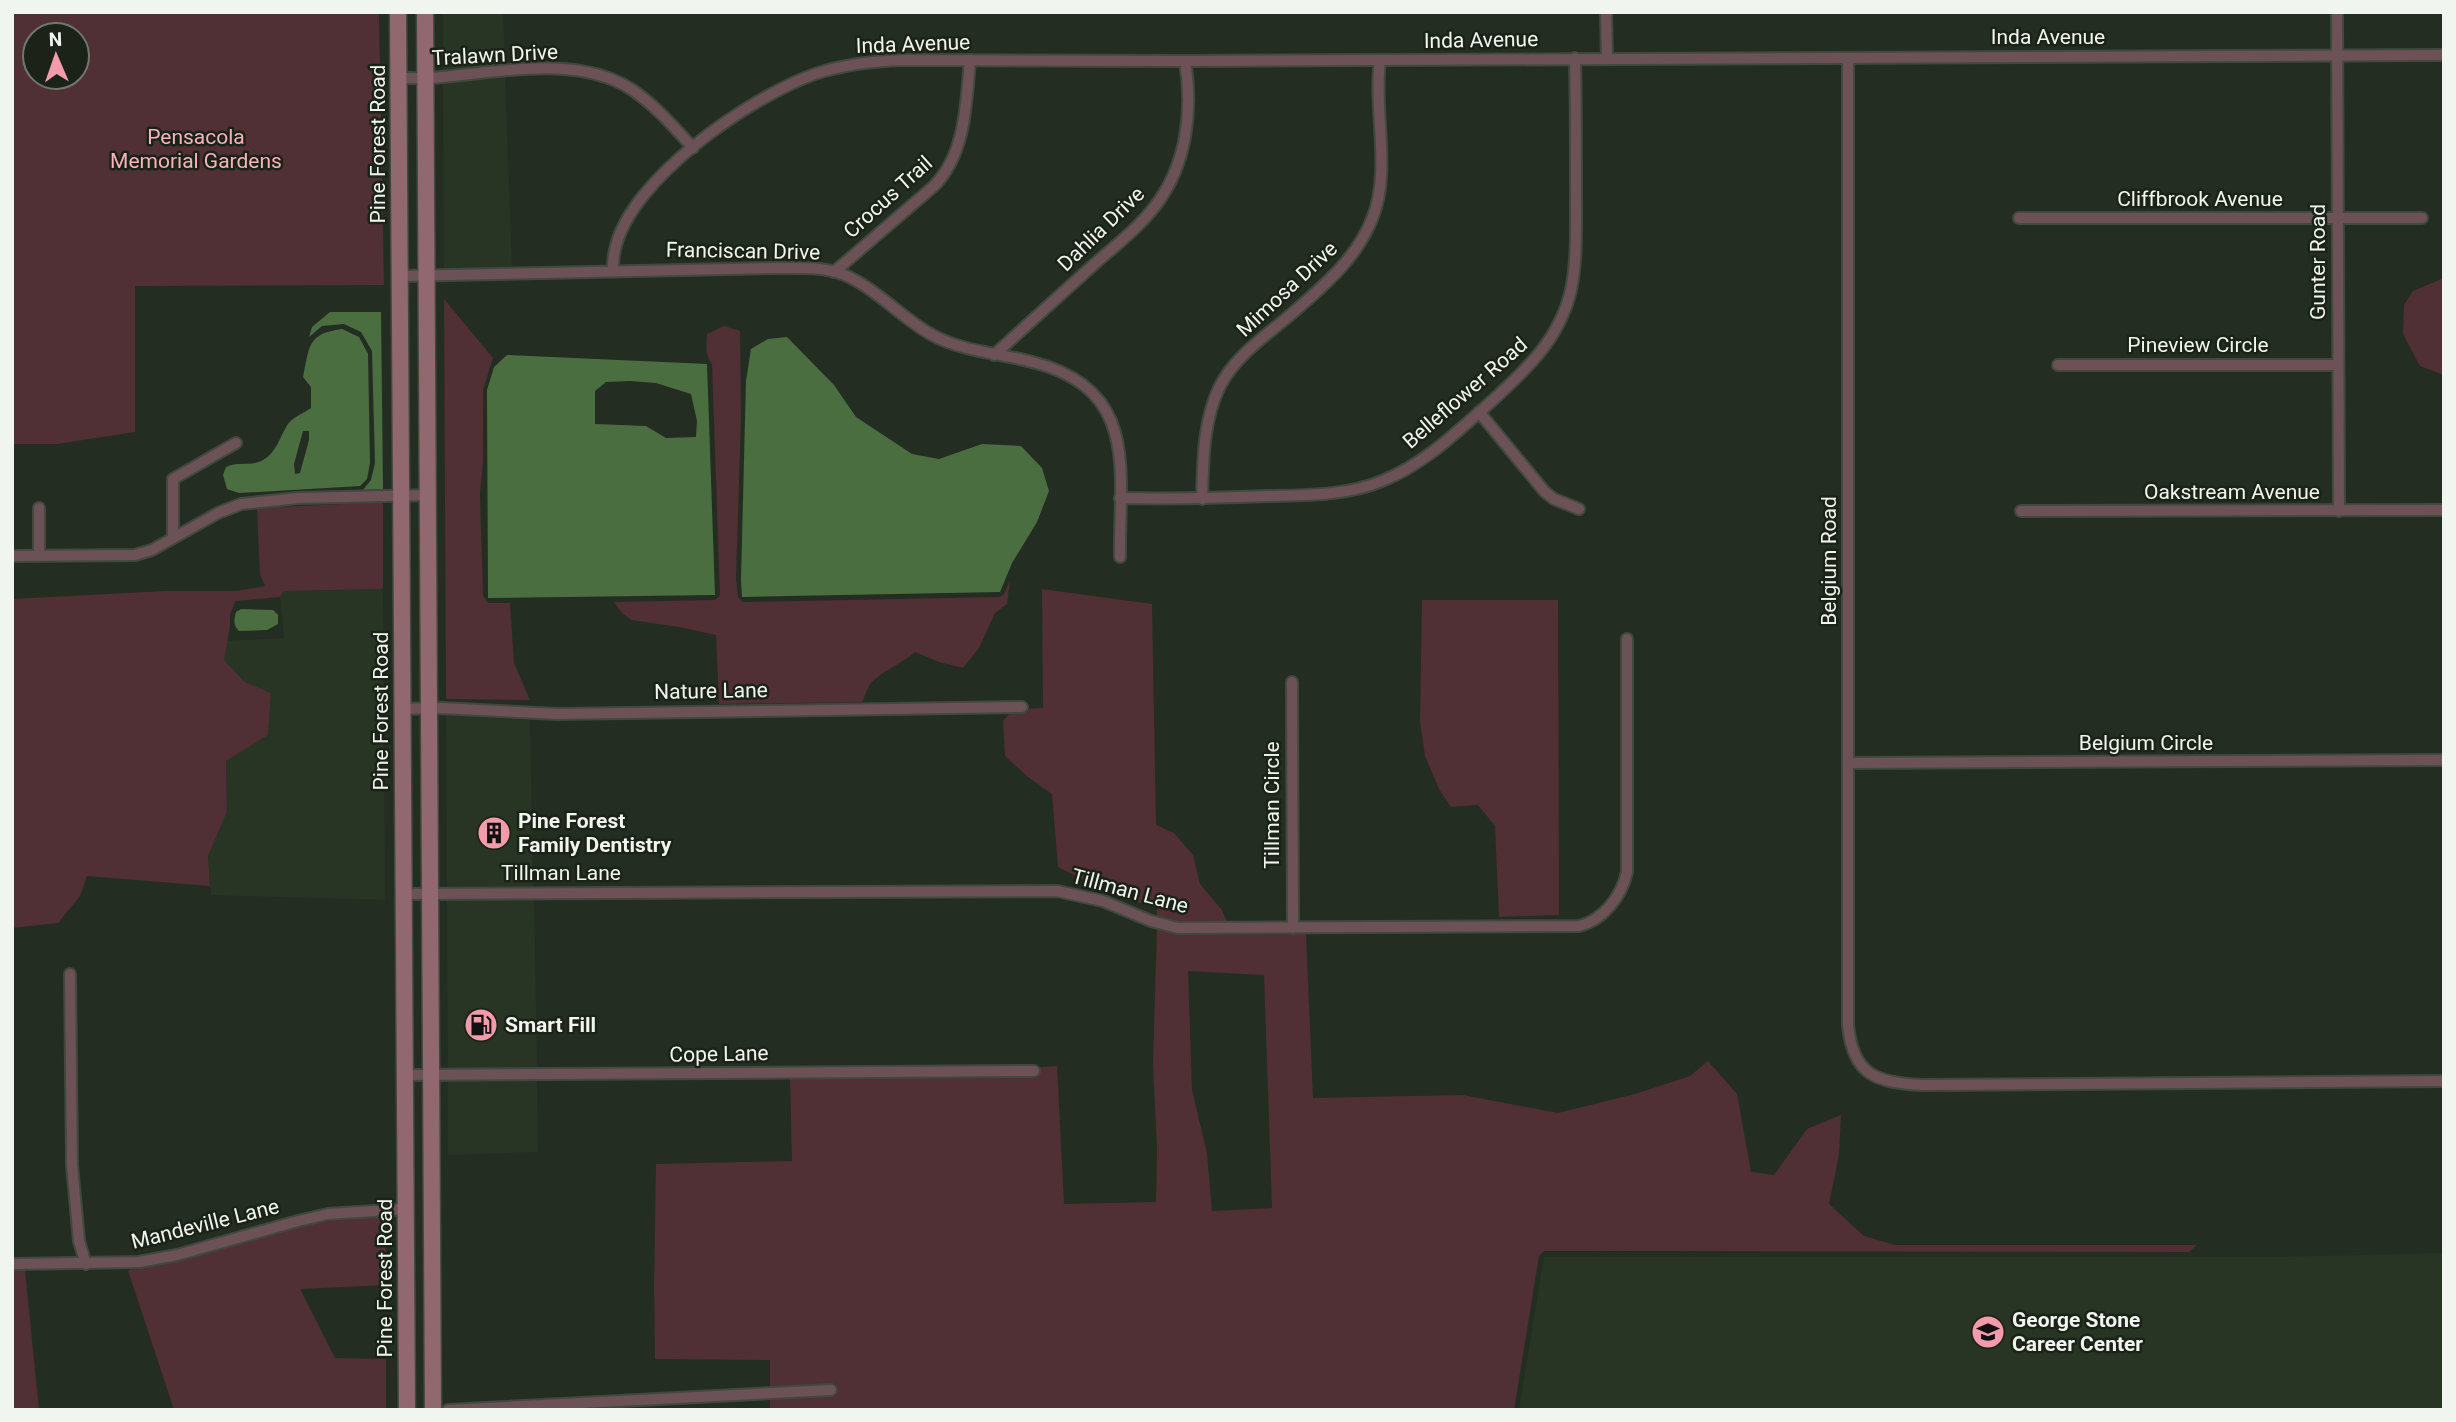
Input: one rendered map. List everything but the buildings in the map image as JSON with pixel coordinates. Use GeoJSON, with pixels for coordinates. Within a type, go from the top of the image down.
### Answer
{"type":"FeatureCollection","features":[{"type":"Feature","properties":{"kind":"main road"},"geometry":{"type":"LineString","coordinates":[[398,15],[425,15],[433,1410]]}},
{"type":"Feature","properties":{"kind":"main road","name":"Pine Forest Road"},"geometry":{"type":"LineString","coordinates":[[398,15],[407,1410]]}},
{"type":"Feature","properties":{"kind":"street"},"geometry":{"type":"LineString","coordinates":[[1606,12],[1607,58]]}},
{"type":"Feature","properties":{"kind":"street","name":"Gunter Road"},"geometry":{"type":"LineString","coordinates":[[2337,12],[2339,511]]}},
{"type":"Feature","properties":{"kind":"street","name":"Inda Avenue"},"geometry":{"type":"LineString","coordinates":[[613,271],[615,249],[636,206],[659,178],[692,148],[748,107],[791,83],[844,66],[885,61],[2444,55]]}},
{"type":"Feature","properties":{"kind":"street","name":"Belleflower Road"},"geometry":{"type":"LineString","coordinates":[[1120,498],[1202,499],[1329,494],[1369,486],[1428,455],[1537,358],[1558,327],[1573,277],[1576,243],[1576,58]]}},
{"type":"Feature","properties":{"kind":"street","name":"Belgium Road"},"geometry":{"type":"LineString","coordinates":[[1848,58],[1848,1025],[1857,1062],[1869,1073],[1884,1079],[1923,1085],[2444,1081]]}},
{"type":"Feature","properties":{"kind":"street","name":"Crocus Trail"},"geometry":{"type":"LineString","coordinates":[[834,272],[934,186],[948,170],[960,140],[970,60]]}},
{"type":"Feature","properties":{"kind":"street","name":"Mimosa Drive"},"geometry":{"type":"LineString","coordinates":[[1202,499],[1210,411],[1223,381],[1247,352],[1343,266],[1363,239],[1373,218],[1381,160],[1376,100],[1380,60]]}},
{"type":"Feature","properties":{"kind":"street","name":"Dahlia Drive"},"geometry":{"type":"LineString","coordinates":[[994,355],[1157,204],[1176,169],[1186,135],[1189,101],[1185,61]]}},
{"type":"Feature","properties":{"kind":"street","name":"Tralawn Drive"},"geometry":{"type":"LineString","coordinates":[[399,78],[531,69],[595,74],[631,89],[667,120],[692,148]]}},
{"type":"Feature","properties":{"kind":"street","name":"Cliffbrook Avenue"},"geometry":{"type":"LineString","coordinates":[[2019,218],[2422,218]]}},
{"type":"Feature","properties":{"kind":"street","name":"Franciscan Drive"},"geometry":{"type":"LineString","coordinates":[[400,276],[777,268],[814,268],[834,272],[849,278],[934,336],[965,349],[1050,367],[1080,382],[1100,401],[1112,423],[1119,447],[1122,483],[1120,556]]}},
{"type":"Feature","properties":{"kind":"street","name":"Pineview Circle"},"geometry":{"type":"LineString","coordinates":[[2058,365],[2338,365]]}},
{"type":"Feature","properties":{"kind":"street"},"geometry":{"type":"LineString","coordinates":[[1479,412],[1545,492],[1554,499],[1579,509]]}},
{"type":"Feature","properties":{"kind":"street"},"geometry":{"type":"LineString","coordinates":[[173,537],[173,479],[236,443]]}},
{"type":"Feature","properties":{"kind":"street"},"geometry":{"type":"LineString","coordinates":[[12,556],[135,555],[152,550],[218,513],[241,504],[298,498],[428,495]]}},
{"type":"Feature","properties":{"kind":"street"},"geometry":{"type":"LineString","coordinates":[[39,555],[40,508]]}},
{"type":"Feature","properties":{"kind":"street","name":"Oakstream Avenue"},"geometry":{"type":"LineString","coordinates":[[2021,511],[2444,510]]}},
{"type":"Feature","properties":{"kind":"street","name":"Tillman Lane"},"geometry":{"type":"LineString","coordinates":[[404,894],[1057,891],[1103,901],[1169,927],[1579,926],[1591,922],[1611,905],[1623,890],[1627,872],[1627,639]]}},
{"type":"Feature","properties":{"kind":"street","name":"Tillman Circle"},"geometry":{"type":"LineString","coordinates":[[1292,682],[1293,928]]}},
{"type":"Feature","properties":{"kind":"street","name":"Nature Lane"},"geometry":{"type":"LineString","coordinates":[[402,709],[557,714],[1021,707]]}},
{"type":"Feature","properties":{"kind":"street","name":"Belgium Circle"},"geometry":{"type":"LineString","coordinates":[[1849,763],[2444,760]]}},
{"type":"Feature","properties":{"kind":"street"},"geometry":{"type":"LineString","coordinates":[[70,974],[72,1165],[79,1241],[86,1264]]}},
{"type":"Feature","properties":{"kind":"street","name":"Cope Lane"},"geometry":{"type":"LineString","coordinates":[[405,1075],[1034,1071]]}},
{"type":"Feature","properties":{"kind":"street","name":"Mandeville Lane"},"geometry":{"type":"LineString","coordinates":[[12,1264],[120,1264],[158,1259],[328,1214],[406,1209]]}},
{"type":"Feature","properties":{"kind":"street"},"geometry":{"type":"LineString","coordinates":[[448,1410],[831,1390]]}},
{"type":"Feature","properties":{"kind":"shaded area"},"geometry":{"type":"Polygon","coordinates":[[[443,12],[503,12],[505,64],[443,71],[443,12]]]}},
{"type":"Feature","properties":{"kind":"shaded area"},"geometry":{"type":"Polygon","coordinates":[[[505,77],[512,268],[444,269],[443,83],[505,77]]]}},
{"type":"Feature","properties":{"kind":"shaded area"},"geometry":{"type":"Polygon","coordinates":[[[330,312],[381,312],[383,489],[363,490],[371,480],[375,463],[372,351],[361,332],[344,324],[322,326],[309,337],[312,327],[330,312]]]}},
{"type":"Feature","properties":{"kind":"shaded area"},"geometry":{"type":"Polygon","coordinates":[[[342,329],[359,337],[368,354],[370,463],[367,479],[360,486],[239,493],[227,489],[223,475],[226,467],[254,463],[268,457],[290,422],[311,408],[311,387],[303,377],[309,349],[316,338],[342,329]],[[303,431],[294,464],[295,474],[300,473],[309,431],[303,431]]]}},
{"type":"Feature","properties":{"kind":"shaded area"},"geometry":{"type":"Polygon","coordinates":[[[787,337],[834,385],[856,417],[912,454],[939,459],[982,444],[1021,446],[1042,468],[1049,491],[1037,522],[1012,563],[1000,592],[742,597],[746,381],[751,349],[768,339],[787,337]]]}},
{"type":"Feature","properties":{"kind":"shaded area"},"geometry":{"type":"Polygon","coordinates":[[[507,355],[707,364],[715,595],[488,598],[487,390],[494,367],[507,355]],[[606,382],[595,391],[595,424],[646,426],[666,438],[696,437],[697,421],[691,394],[656,383],[606,382]]]}},
{"type":"Feature","properties":{"kind":"shaded area"},"geometry":{"type":"Polygon","coordinates":[[[383,589],[385,900],[211,895],[208,856],[227,812],[226,761],[268,735],[271,694],[245,682],[223,660],[227,641],[284,638],[280,597],[284,591],[383,589]]]}},
{"type":"Feature","properties":{"kind":"shaded area"},"geometry":{"type":"Polygon","coordinates":[[[241,609],[273,610],[278,615],[278,624],[267,630],[239,631],[234,620],[236,612],[241,609]]]}},
{"type":"Feature","properties":{"kind":"shaded area"},"geometry":{"type":"Polygon","coordinates":[[[446,715],[530,720],[533,887],[447,887],[446,715]]]}},
{"type":"Feature","properties":{"kind":"shaded area"},"geometry":{"type":"Polygon","coordinates":[[[447,899],[534,899],[537,1069],[448,1069],[447,899]]]}},
{"type":"Feature","properties":{"kind":"shaded area"},"geometry":{"type":"Polygon","coordinates":[[[448,1081],[537,1081],[538,1152],[448,1155],[448,1081]]]}},
{"type":"Feature","properties":{"kind":"shaded area","name":"George Stone Career Center"},"geometry":{"type":"Polygon","coordinates":[[[2444,1253],[2444,1410],[1519,1410],[1544,1257],[2272,1257],[2444,1253]]]}},
{"type":"Feature","properties":{"kind":"green space","name":"Pensacola Memorial Gardens"},"geometry":{"type":"Polygon","coordinates":[[[12,12],[379,12],[384,285],[135,286],[135,432],[57,444],[12,444],[12,12]]]}},
{"type":"Feature","properties":{"kind":"green space"},"geometry":{"type":"Polygon","coordinates":[[[2444,278],[2444,375],[2420,366],[2403,334],[2404,305],[2413,291],[2444,278]]]}},
{"type":"Feature","properties":{"kind":"green space"},"geometry":{"type":"Polygon","coordinates":[[[444,299],[493,358],[483,390],[483,463],[480,494],[483,595],[488,603],[510,603],[514,663],[530,700],[446,699],[444,299]]]}},
{"type":"Feature","properties":{"kind":"green space"},"geometry":{"type":"Polygon","coordinates":[[[724,326],[740,331],[741,416],[736,579],[738,597],[743,602],[1000,597],[1010,581],[1007,604],[995,613],[979,648],[963,668],[915,652],[872,682],[862,702],[719,704],[716,635],[631,620],[614,602],[715,600],[720,595],[712,364],[706,347],[707,334],[724,326]]]}},
{"type":"Feature","properties":{"kind":"green space"},"geometry":{"type":"Polygon","coordinates":[[[383,502],[383,589],[284,591],[280,597],[235,601],[230,615],[224,660],[245,682],[271,693],[268,735],[226,761],[227,812],[208,856],[210,886],[87,876],[80,896],[58,923],[12,928],[12,599],[166,591],[237,591],[265,586],[260,574],[257,508],[383,502]]]}},
{"type":"Feature","properties":{"kind":"green space"},"geometry":{"type":"Polygon","coordinates":[[[1042,589],[1152,604],[1156,825],[1174,833],[1193,855],[1200,884],[1222,910],[1227,922],[1179,922],[1157,917],[1157,908],[1116,896],[1058,867],[1052,794],[1005,756],[1003,721],[1010,713],[1026,713],[1027,709],[1043,708],[1042,589]]]}},
{"type":"Feature","properties":{"kind":"green space"},"geometry":{"type":"Polygon","coordinates":[[[1422,600],[1558,600],[1559,915],[1499,917],[1495,826],[1478,805],[1451,807],[1439,789],[1425,756],[1420,721],[1422,600]]]}},
{"type":"Feature","properties":{"kind":"green space"},"geometry":{"type":"Polygon","coordinates":[[[1157,929],[1188,935],[1306,934],[1313,1098],[1463,1095],[1558,1113],[1635,1094],[1690,1076],[1708,1061],[1737,1094],[1751,1172],[1774,1175],[1807,1129],[1841,1115],[1839,1155],[1829,1204],[1864,1236],[1895,1245],[2197,1245],[2189,1252],[1544,1251],[1539,1256],[1514,1410],[770,1410],[770,1399],[836,1396],[836,1384],[770,1387],[770,1360],[655,1359],[656,1164],[792,1161],[790,1079],[1039,1077],[1039,1067],[1057,1066],[1064,1204],[1156,1202],[1157,1149],[1153,1064],[1157,929]],[[1188,971],[1192,1090],[1207,1153],[1212,1211],[1272,1208],[1264,975],[1188,971]]]}},
{"type":"Feature","properties":{"kind":"green space"},"geometry":{"type":"Polygon","coordinates":[[[386,1217],[386,1285],[300,1289],[335,1358],[386,1359],[386,1410],[174,1410],[128,1270],[193,1257],[300,1226],[386,1217]]]}},
{"type":"Feature","properties":{"kind":"green space"},"geometry":{"type":"Polygon","coordinates":[[[12,1270],[25,1270],[39,1410],[12,1410],[12,1270]]]}},
{"type":"Feature","properties":{"kind":"place","name":"Pine Forest Family Dentistry"},"geometry":{"type":"Point","coordinates":[494,833]}},
{"type":"Feature","properties":{"kind":"place","name":"Smart Fill"},"geometry":{"type":"Point","coordinates":[481,1025]}},
{"type":"Feature","properties":{"kind":"place","name":"George Stone Career Center"},"geometry":{"type":"Point","coordinates":[1988,1332]}}]}
